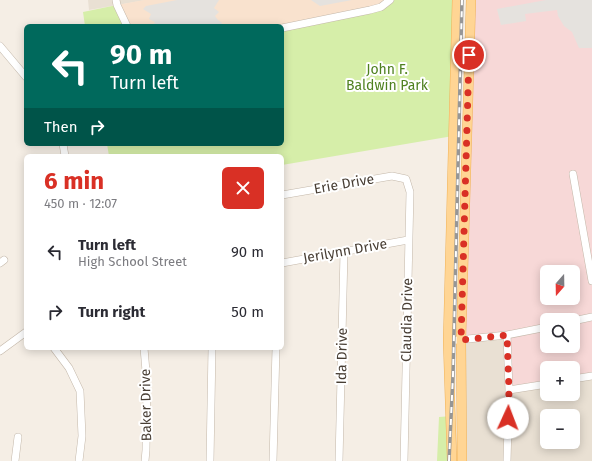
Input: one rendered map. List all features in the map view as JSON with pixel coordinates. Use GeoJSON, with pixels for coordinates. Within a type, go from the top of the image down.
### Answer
{"type":"FeatureCollection","features":[{"type":"Feature","properties":{"kind":"main road"},"geometry":{"type":"LineString","coordinates":[[452,461],[448,341],[457,0]]}},
{"type":"Feature","properties":{"kind":"main road"},"geometry":{"type":"LineString","coordinates":[[462,461],[461,340],[471,0]]}},
{"type":"Feature","properties":{"kind":"main road"},"geometry":{"type":"LineString","coordinates":[[455,95],[468,97]]}},
{"type":"Feature","properties":{"kind":"street"},"geometry":{"type":"LineString","coordinates":[[116,0],[116,5],[127,24]]}},
{"type":"Feature","properties":{"kind":"street"},"geometry":{"type":"LineString","coordinates":[[284,28],[370,10],[381,7],[390,0]]}},
{"type":"Feature","properties":{"kind":"street"},"geometry":{"type":"LineString","coordinates":[[0,46],[24,75]]}},
{"type":"Feature","properties":{"kind":"street"},"geometry":{"type":"LineString","coordinates":[[573,174],[592,281]]}},
{"type":"Feature","properties":{"kind":"street","name":"Erie Drive"},"geometry":{"type":"LineString","coordinates":[[284,195],[392,176],[406,179]]}},
{"type":"Feature","properties":{"kind":"street","name":"Claudia Drive"},"geometry":{"type":"LineString","coordinates":[[404,461],[410,192],[406,179]]}},
{"type":"Feature","properties":{"kind":"street","name":"Jerilynn Drive"},"geometry":{"type":"LineString","coordinates":[[284,263],[408,240]]}},
{"type":"Feature","properties":{"kind":"street","name":"Ida Drive"},"geometry":{"type":"LineString","coordinates":[[339,461],[344,252]]}},
{"type":"Feature","properties":{"kind":"street"},"geometry":{"type":"LineString","coordinates":[[580,320],[592,318]]}},
{"type":"Feature","properties":{"kind":"street"},"geometry":{"type":"LineString","coordinates":[[448,341],[507,335],[540,328]]}},
{"type":"Feature","properties":{"kind":"street"},"geometry":{"type":"LineString","coordinates":[[0,351],[24,333]]}},
{"type":"Feature","properties":{"kind":"street"},"geometry":{"type":"LineString","coordinates":[[507,335],[509,390],[507,461]]}},
{"type":"Feature","properties":{"kind":"street"},"geometry":{"type":"LineString","coordinates":[[56,350],[70,368],[80,391],[82,436],[79,461]]}},
{"type":"Feature","properties":{"kind":"street","name":"Baker Drive"},"geometry":{"type":"LineString","coordinates":[[144,350],[147,383],[145,461]]}},
{"type":"Feature","properties":{"kind":"street"},"geometry":{"type":"LineString","coordinates":[[210,461],[212,350]]}},
{"type":"Feature","properties":{"kind":"street"},"geometry":{"type":"LineString","coordinates":[[273,461],[276,350]]}},
{"type":"Feature","properties":{"kind":"street"},"geometry":{"type":"LineString","coordinates":[[580,378],[592,376]]}},
{"type":"Feature","properties":{"kind":"street"},"geometry":{"type":"LineString","coordinates":[[509,390],[540,385]]}},
{"type":"Feature","properties":{"kind":"street"},"geometry":{"type":"LineString","coordinates":[[15,461],[18,437]]}},
{"type":"Feature","properties":{"kind":"shaded area"},"geometry":{"type":"Polygon","coordinates":[[[88,0],[146,0],[89,10],[88,0]]]}},
{"type":"Feature","properties":{"kind":"shaded area"},"geometry":{"type":"Polygon","coordinates":[[[144,0],[390,0],[381,7],[284,26],[284,24],[126,24],[117,5],[144,0]]]}},
{"type":"Feature","properties":{"kind":"shaded area"},"geometry":{"type":"Polygon","coordinates":[[[177,0],[219,0],[214,8],[219,12],[215,16],[222,23],[154,24],[155,22],[149,19],[151,14],[143,9],[146,6],[177,0]]]}},
{"type":"Feature","properties":{"kind":"shaded area"},"geometry":{"type":"Polygon","coordinates":[[[311,0],[352,0],[320,6],[311,0]]]}},
{"type":"Feature","properties":{"kind":"shaded area"},"geometry":{"type":"Polygon","coordinates":[[[471,0],[592,0],[592,376],[580,378],[580,361],[540,361],[540,385],[509,390],[507,335],[461,340],[471,0]]]}},
{"type":"Feature","properties":{"kind":"shaded area"},"geometry":{"type":"Polygon","coordinates":[[[546,0],[592,0],[592,48],[579,48],[572,32],[564,26],[558,16],[557,10],[525,14],[526,21],[501,25],[497,9],[546,0]]]}},
{"type":"Feature","properties":{"kind":"shaded area"},"geometry":{"type":"Polygon","coordinates":[[[507,335],[540,375],[540,401],[580,401],[580,378],[592,376],[592,461],[462,461],[461,340],[507,335]]]}},
{"type":"Feature","properties":{"kind":"green space","name":"John F. Baldwin Park"},"geometry":{"type":"Polygon","coordinates":[[[390,0],[457,0],[453,136],[284,165],[284,154],[109,154],[107,146],[284,146],[284,28],[370,10],[390,0]]]}},
{"type":"Feature","properties":{"kind":"green space"},"geometry":{"type":"Polygon","coordinates":[[[117,5],[126,24],[85,24],[83,12],[117,5]]]}},
{"type":"Feature","properties":{"kind":"green space"},"geometry":{"type":"Polygon","coordinates":[[[452,416],[449,461],[437,461],[439,417],[452,416]]]}},
{"type":"Feature","properties":{"kind":"railway"},"geometry":{"type":"LineString","coordinates":[[449,461],[453,375],[462,0]]}},
{"type":"Feature","properties":{"kind":"route"},"geometry":{"type":"LineString","coordinates":[[469,55],[461,340],[507,335],[509,390],[508,418]]}}]}
